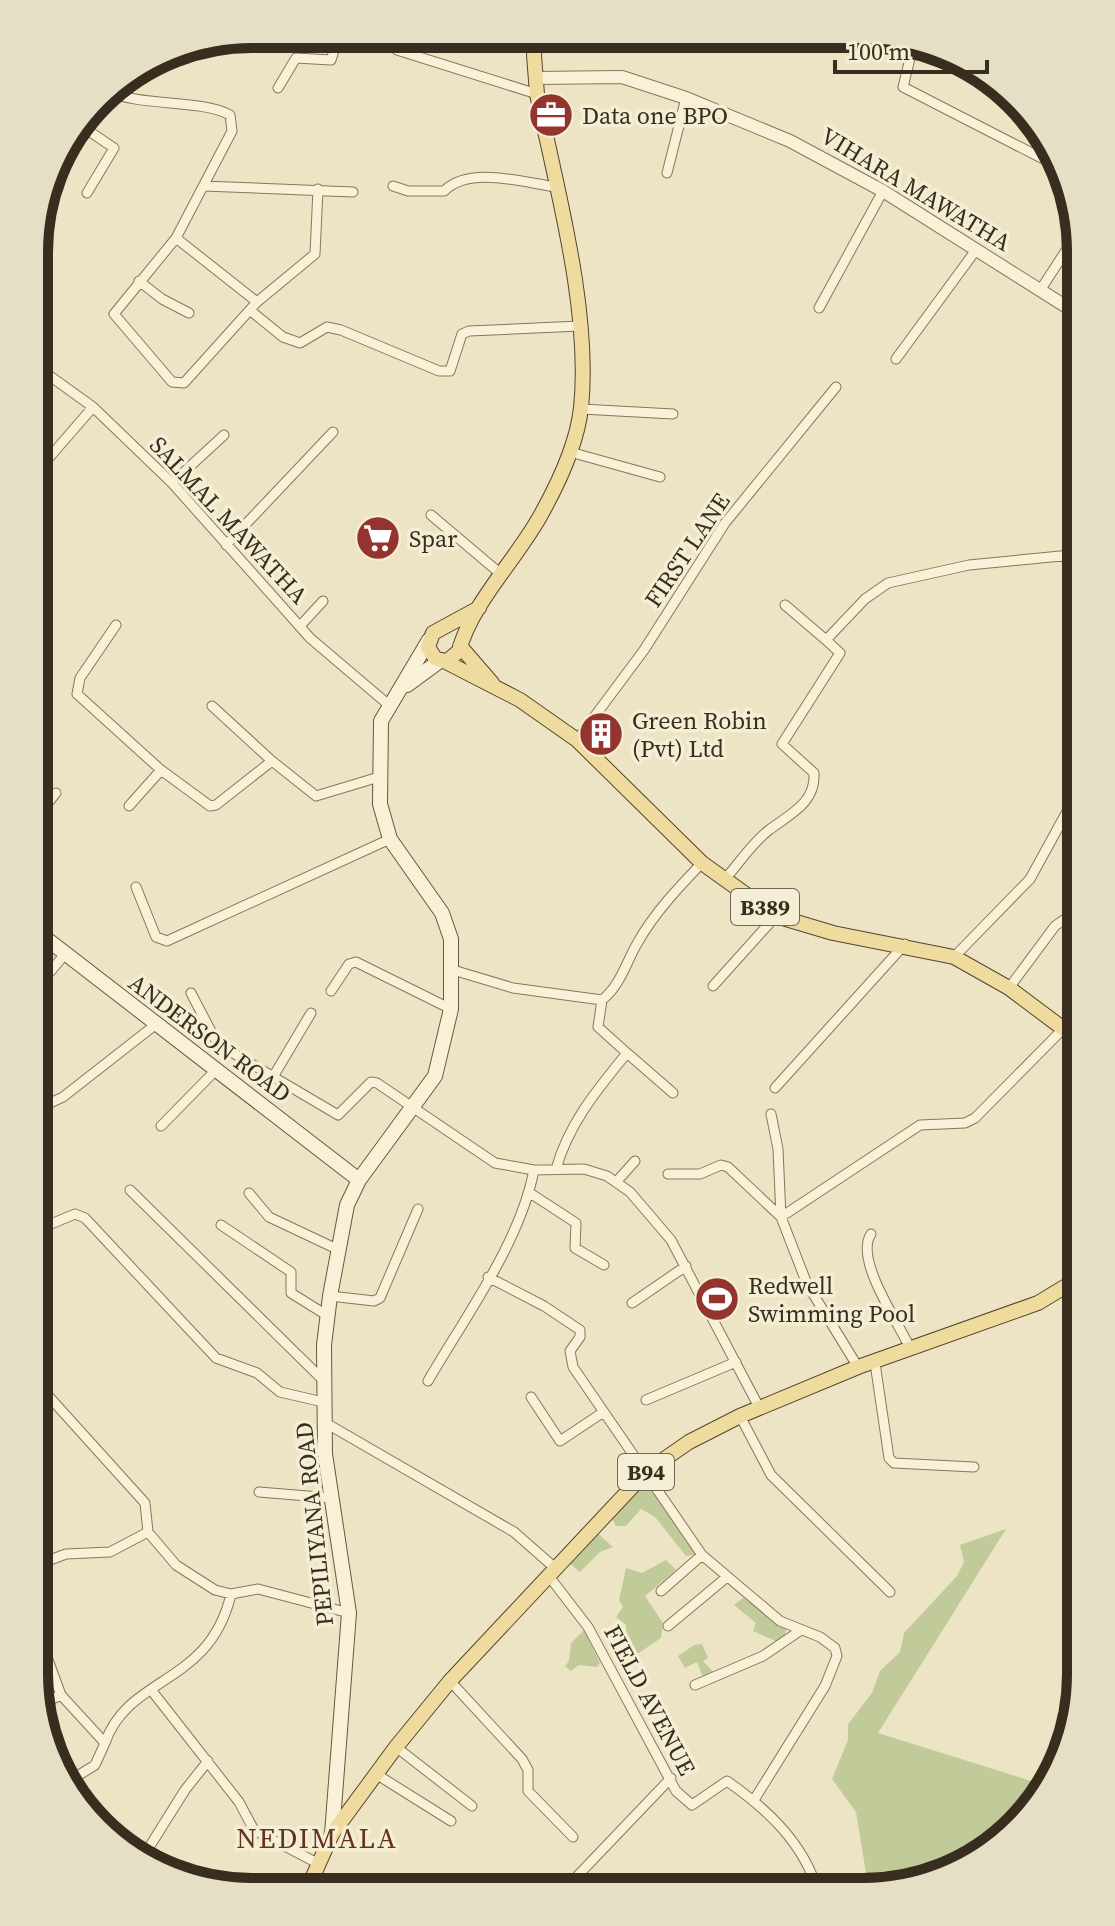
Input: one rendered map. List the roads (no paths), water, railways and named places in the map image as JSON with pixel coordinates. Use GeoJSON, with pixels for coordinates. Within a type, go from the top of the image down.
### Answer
{"type":"FeatureCollection","features":[{"type":"Feature","properties":{"kind":"main road"},"geometry":{"type":"LineString","coordinates":[[400,690],[444,661],[460,643],[479,608],[543,512],[570,452],[581,409],[580,326],[557,187],[537,94],[536,48]]}},
{"type":"Feature","properties":{"kind":"main road"},"geometry":{"type":"LineString","coordinates":[[444,661],[428,647],[429,640],[439,629],[479,608]]}},
{"type":"Feature","properties":{"kind":"main road"},"geometry":{"type":"LineString","coordinates":[[439,629],[446,628],[460,643]]}},
{"type":"Feature","properties":{"kind":"main road","name":"PEPILIYANA ROAD"},"geometry":{"type":"LineString","coordinates":[[332,1834],[349,1613],[324,1422],[323,1380],[330,1296],[347,1205],[359,1180],[414,1109],[438,1068],[451,1009],[451,939],[442,913],[390,839],[380,804],[381,721],[429,640]]}},
{"type":"Feature","properties":{"kind":"main road","name":"B389"},"geometry":{"type":"LineString","coordinates":[[460,643],[494,687]]}},
{"type":"Feature","properties":{"kind":"main road","name":"B389"},"geometry":{"type":"LineString","coordinates":[[444,661],[494,687],[577,740],[702,863],[776,916],[833,933],[905,944],[954,957],[1009,988],[1065,1027]]}},
{"type":"Feature","properties":{"kind":"main road","name":"ANDERSON ROAD"},"geometry":{"type":"LineString","coordinates":[[48,940],[359,1180]]}},
{"type":"Feature","properties":{"kind":"main road","name":"B94"},"geometry":{"type":"LineString","coordinates":[[313,1878],[332,1834],[396,1747],[450,1681],[647,1471],[689,1442],[740,1416],[858,1367],[1038,1303],[1067,1285]]}},
{"type":"Feature","properties":{"kind":"street"},"geometry":{"type":"LineString","coordinates":[[278,88],[296,58],[331,60],[335,48]]}},
{"type":"Feature","properties":{"kind":"street"},"geometry":{"type":"LineString","coordinates":[[395,48],[537,94]]}},
{"type":"Feature","properties":{"kind":"street"},"geometry":{"type":"LineString","coordinates":[[911,54],[903,87],[1045,160]]}},
{"type":"Feature","properties":{"kind":"street","name":"VIHARA MAWATHA"},"geometry":{"type":"LineString","coordinates":[[535,78],[622,77],[686,98],[790,141],[883,191],[1067,307]]}},
{"type":"Feature","properties":{"kind":"street"},"geometry":{"type":"LineString","coordinates":[[122,95],[176,106],[218,109],[230,115],[232,131],[176,238],[114,314],[172,382],[184,383],[254,307],[315,254],[318,189]]}},
{"type":"Feature","properties":{"kind":"street"},"geometry":{"type":"LineString","coordinates":[[667,173],[686,98]]}},
{"type":"Feature","properties":{"kind":"street"},"geometry":{"type":"LineString","coordinates":[[87,193],[114,148],[88,131]]}},
{"type":"Feature","properties":{"kind":"street"},"geometry":{"type":"LineString","coordinates":[[393,186],[408,191],[444,191],[453,182],[474,177],[557,187]]}},
{"type":"Feature","properties":{"kind":"street"},"geometry":{"type":"LineString","coordinates":[[203,186],[353,192]]}},
{"type":"Feature","properties":{"kind":"street"},"geometry":{"type":"LineString","coordinates":[[819,308],[883,191]]}},
{"type":"Feature","properties":{"kind":"street"},"geometry":{"type":"LineString","coordinates":[[176,238],[283,337],[300,343],[327,327],[439,371],[450,371],[462,334],[469,331],[580,326]]}},
{"type":"Feature","properties":{"kind":"street"},"geometry":{"type":"LineString","coordinates":[[1041,289],[1067,249]]}},
{"type":"Feature","properties":{"kind":"street"},"geometry":{"type":"LineString","coordinates":[[896,359],[976,250]]}},
{"type":"Feature","properties":{"kind":"street"},"geometry":{"type":"LineString","coordinates":[[139,281],[162,299],[189,313]]}},
{"type":"Feature","properties":{"kind":"street","name":"SALMAL MAWATHA"},"geometry":{"type":"LineString","coordinates":[[48,375],[93,407],[172,483],[300,626],[390,706]]}},
{"type":"Feature","properties":{"kind":"street","name":"FIRST LANE"},"geometry":{"type":"LineString","coordinates":[[577,740],[644,650],[725,523],[836,387]]}},
{"type":"Feature","properties":{"kind":"street"},"geometry":{"type":"LineString","coordinates":[[48,459],[93,407]]}},
{"type":"Feature","properties":{"kind":"street"},"geometry":{"type":"LineString","coordinates":[[581,409],[673,414]]}},
{"type":"Feature","properties":{"kind":"street"},"geometry":{"type":"LineString","coordinates":[[226,545],[333,432]]}},
{"type":"Feature","properties":{"kind":"street"},"geometry":{"type":"LineString","coordinates":[[172,483],[224,435]]}},
{"type":"Feature","properties":{"kind":"street"},"geometry":{"type":"LineString","coordinates":[[570,452],[660,477]]}},
{"type":"Feature","properties":{"kind":"street"},"geometry":{"type":"LineString","coordinates":[[431,515],[502,575]]}},
{"type":"Feature","properties":{"kind":"street"},"geometry":{"type":"LineString","coordinates":[[826,640],[865,599],[888,583],[969,565],[1067,555]]}},
{"type":"Feature","properties":{"kind":"street"},"geometry":{"type":"LineString","coordinates":[[300,626],[323,601]]}},
{"type":"Feature","properties":{"kind":"street"},"geometry":{"type":"LineString","coordinates":[[726,878],[768,831],[786,820],[810,797],[814,773],[782,744],[840,653],[785,605]]}},
{"type":"Feature","properties":{"kind":"street"},"geometry":{"type":"LineString","coordinates":[[116,625],[80,678],[77,694],[161,770],[210,806],[216,805],[272,761]]}},
{"type":"Feature","properties":{"kind":"street"},"geometry":{"type":"LineString","coordinates":[[212,706],[316,796],[379,777]]}},
{"type":"Feature","properties":{"kind":"street"},"geometry":{"type":"LineString","coordinates":[[129,806],[161,770]]}},
{"type":"Feature","properties":{"kind":"street"},"geometry":{"type":"LineString","coordinates":[[48,803],[56,793]]}},
{"type":"Feature","properties":{"kind":"street"},"geometry":{"type":"LineString","coordinates":[[954,957],[1030,879],[1067,812]]}},
{"type":"Feature","properties":{"kind":"street"},"geometry":{"type":"LineString","coordinates":[[136,887],[156,937],[167,941],[390,839]]}},
{"type":"Feature","properties":{"kind":"street"},"geometry":{"type":"LineString","coordinates":[[453,970],[513,988],[602,1000],[614,991],[638,941],[670,896],[702,863]]}},
{"type":"Feature","properties":{"kind":"street"},"geometry":{"type":"LineString","coordinates":[[713,986],[776,916]]}},
{"type":"Feature","properties":{"kind":"street"},"geometry":{"type":"LineString","coordinates":[[1009,988],[1055,926],[1067,918]]}},
{"type":"Feature","properties":{"kind":"street"},"geometry":{"type":"LineString","coordinates":[[775,1088],[905,944]]}},
{"type":"Feature","properties":{"kind":"street"},"geometry":{"type":"LineString","coordinates":[[48,974],[65,954]]}},
{"type":"Feature","properties":{"kind":"street"},"geometry":{"type":"LineString","coordinates":[[331,991],[349,964],[356,962],[451,1009]]}},
{"type":"Feature","properties":{"kind":"street"},"geometry":{"type":"LineString","coordinates":[[191,993],[215,1039],[228,1050],[338,1115],[371,1082],[495,1163],[534,1170],[584,1169],[617,1181],[645,1206],[686,1266],[760,1409]]}},
{"type":"Feature","properties":{"kind":"street"},"geometry":{"type":"LineString","coordinates":[[602,1000],[598,1027],[673,1093]]}},
{"type":"Feature","properties":{"kind":"street"},"geometry":{"type":"LineString","coordinates":[[273,1077],[311,1013]]}},
{"type":"Feature","properties":{"kind":"street"},"geometry":{"type":"LineString","coordinates":[[48,1104],[63,1097],[155,1025]]}},
{"type":"Feature","properties":{"kind":"street"},"geometry":{"type":"LineString","coordinates":[[781,1217],[920,1125],[965,1123],[975,1118],[1065,1027]]}},
{"type":"Feature","properties":{"kind":"street"},"geometry":{"type":"LineString","coordinates":[[556,1169],[564,1139],[576,1119],[627,1053]]}},
{"type":"Feature","properties":{"kind":"street"},"geometry":{"type":"LineString","coordinates":[[161,1126],[215,1071]]}},
{"type":"Feature","properties":{"kind":"street"},"geometry":{"type":"LineString","coordinates":[[771,1114],[778,1149],[781,1217],[807,1284],[858,1367]]}},
{"type":"Feature","properties":{"kind":"street"},"geometry":{"type":"LineString","coordinates":[[617,1181],[635,1161]]}},
{"type":"Feature","properties":{"kind":"street"},"geometry":{"type":"LineString","coordinates":[[668,1174],[700,1174],[721,1165],[728,1167],[781,1217]]}},
{"type":"Feature","properties":{"kind":"street"},"geometry":{"type":"LineString","coordinates":[[428,1381],[503,1253],[530,1193],[534,1170]]}},
{"type":"Feature","properties":{"kind":"street"},"geometry":{"type":"LineString","coordinates":[[130,1190],[323,1380]]}},
{"type":"Feature","properties":{"kind":"street"},"geometry":{"type":"LineString","coordinates":[[249,1193],[269,1217],[339,1250]]}},
{"type":"Feature","properties":{"kind":"street"},"geometry":{"type":"LineString","coordinates":[[530,1193],[576,1223],[575,1248],[604,1265]]}},
{"type":"Feature","properties":{"kind":"street"},"geometry":{"type":"LineString","coordinates":[[330,1296],[374,1301],[380,1298],[418,1209]]}},
{"type":"Feature","properties":{"kind":"street"},"geometry":{"type":"LineString","coordinates":[[48,1223],[75,1214],[85,1218],[216,1358],[257,1373],[280,1392],[323,1402]]}},
{"type":"Feature","properties":{"kind":"street"},"geometry":{"type":"LineString","coordinates":[[221,1225],[291,1272],[291,1293],[328,1316]]}},
{"type":"Feature","properties":{"kind":"street"},"geometry":{"type":"LineString","coordinates":[[871,1234],[866,1248],[871,1271],[910,1348]]}},
{"type":"Feature","properties":{"kind":"street"},"geometry":{"type":"LineString","coordinates":[[632,1303],[686,1266]]}},
{"type":"Feature","properties":{"kind":"street"},"geometry":{"type":"LineString","coordinates":[[488,1277],[580,1330],[569,1360],[602,1413],[647,1471],[702,1555],[780,1621],[830,1644],[837,1656],[825,1686],[754,1800]]}},
{"type":"Feature","properties":{"kind":"street"},"geometry":{"type":"LineString","coordinates":[[646,1400],[736,1362]]}},
{"type":"Feature","properties":{"kind":"street"},"geometry":{"type":"LineString","coordinates":[[875,1363],[889,1458],[894,1463],[974,1467]]}},
{"type":"Feature","properties":{"kind":"street"},"geometry":{"type":"LineString","coordinates":[[48,1396],[145,1503],[148,1532],[176,1565],[215,1590],[231,1594],[258,1589],[349,1613]]}},
{"type":"Feature","properties":{"kind":"street"},"geometry":{"type":"LineString","coordinates":[[531,1397],[560,1441],[602,1413]]}},
{"type":"Feature","properties":{"kind":"street"},"geometry":{"type":"LineString","coordinates":[[740,1416],[771,1475],[890,1592]]}},
{"type":"Feature","properties":{"kind":"street","name":"FIELD AVENUE"},"geometry":{"type":"LineString","coordinates":[[324,1422],[514,1532],[552,1572],[588,1627],[676,1791],[692,1805],[727,1781],[754,1800],[785,1830],[811,1878]]}},
{"type":"Feature","properties":{"kind":"street"},"geometry":{"type":"LineString","coordinates":[[259,1492],[332,1498]]}},
{"type":"Feature","properties":{"kind":"street"},"geometry":{"type":"LineString","coordinates":[[48,1561],[66,1554],[110,1552],[148,1532]]}},
{"type":"Feature","properties":{"kind":"street"},"geometry":{"type":"LineString","coordinates":[[661,1591],[702,1555]]}},
{"type":"Feature","properties":{"kind":"street"},"geometry":{"type":"LineString","coordinates":[[668,1626],[727,1577]]}},
{"type":"Feature","properties":{"kind":"street"},"geometry":{"type":"LineString","coordinates":[[76,1777],[95,1765],[101,1757],[111,1724],[132,1702],[204,1652],[217,1633],[231,1594]]}},
{"type":"Feature","properties":{"kind":"street"},"geometry":{"type":"LineString","coordinates":[[695,1685],[763,1656],[801,1630]]}},
{"type":"Feature","properties":{"kind":"street"},"geometry":{"type":"LineString","coordinates":[[48,1660],[61,1695],[105,1743]]}},
{"type":"Feature","properties":{"kind":"street"},"geometry":{"type":"LineString","coordinates":[[450,1681],[522,1759],[528,1770],[528,1791],[573,1837]]}},
{"type":"Feature","properties":{"kind":"street"},"geometry":{"type":"LineString","coordinates":[[152,1691],[239,1802],[254,1830],[319,1864]]}},
{"type":"Feature","properties":{"kind":"street"},"geometry":{"type":"LineString","coordinates":[[50,1700],[61,1695]]}},
{"type":"Feature","properties":{"kind":"street"},"geometry":{"type":"LineString","coordinates":[[396,1747],[472,1806]]}},
{"type":"Feature","properties":{"kind":"street"},"geometry":{"type":"LineString","coordinates":[[148,1849],[185,1790],[208,1761]]}},
{"type":"Feature","properties":{"kind":"street"},"geometry":{"type":"LineString","coordinates":[[376,1774],[451,1821]]}},
{"type":"Feature","properties":{"kind":"street"},"geometry":{"type":"LineString","coordinates":[[575,1878],[671,1778]]}},
{"type":"Feature","properties":{"kind":"place","name":"Data one BPO"},"geometry":{"type":"Point","coordinates":[551,115]}},
{"type":"Feature","properties":{"kind":"place","name":"Spar"},"geometry":{"type":"Point","coordinates":[378,538]}},
{"type":"Feature","properties":{"kind":"place","name":"Green Robin (Pvt) Ltd"},"geometry":{"type":"Point","coordinates":[601,734]}},
{"type":"Feature","properties":{"kind":"place","name":"Redwell Swimming Pool"},"geometry":{"type":"Point","coordinates":[717,1299]}},
{"type":"Feature","properties":{"kind":"district","name":"NEDIMALA"},"geometry":{"type":"Point","coordinates":[317,1838]}}]}
